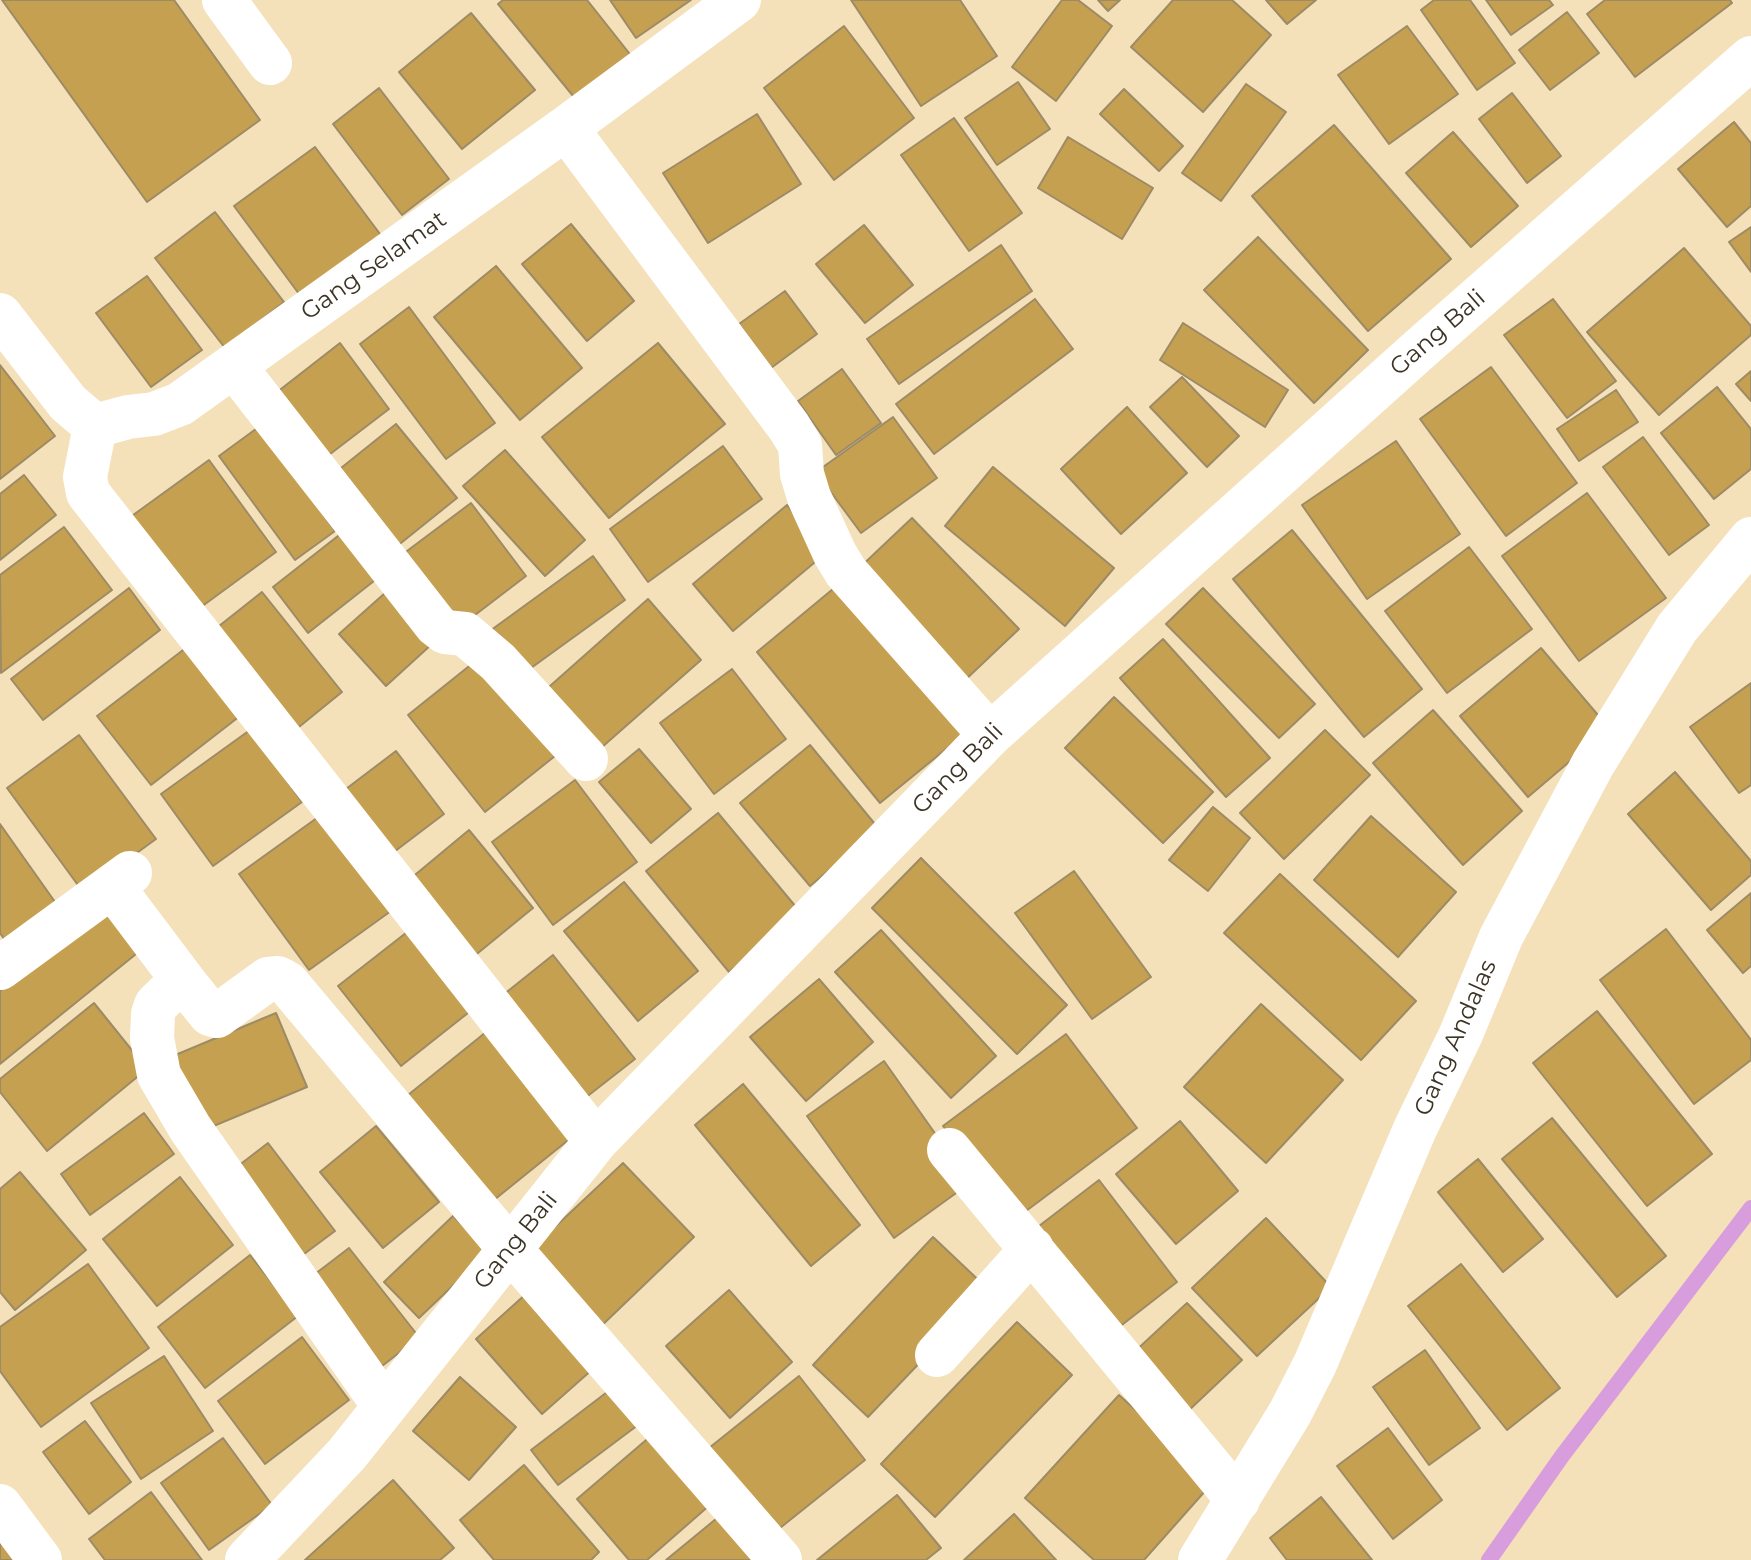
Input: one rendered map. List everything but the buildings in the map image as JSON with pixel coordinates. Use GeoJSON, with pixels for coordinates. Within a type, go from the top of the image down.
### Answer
{"type":"FeatureCollection","features":[{"type":"Feature","properties":{"kind":"street"},"geometry":{"type":"LineString","coordinates":[[224,0],[270,63]]}},
{"type":"Feature","properties":{"kind":"street","name":"Gang Selamat"},"geometry":{"type":"LineString","coordinates":[[95,426],[154,414],[180,404],[566,128],[739,0]]}},
{"type":"Feature","properties":{"kind":"street","name":"Gang Bali"},"geometry":{"type":"LineString","coordinates":[[247,1560],[347,1454],[596,1141],[990,735],[1421,348],[1751,58]]}},
{"type":"Feature","properties":{"kind":"street"},"geometry":{"type":"LineString","coordinates":[[566,128],[800,445],[802,474],[809,497],[846,572],[990,735]]}},
{"type":"Feature","properties":{"kind":"street"},"geometry":{"type":"LineString","coordinates":[[4,329],[68,403],[95,426],[85,477],[88,493],[596,1141]]}},
{"type":"Feature","properties":{"kind":"street"},"geometry":{"type":"LineString","coordinates":[[234,366],[436,625],[445,632],[465,634],[498,662],[586,759]]}},
{"type":"Feature","properties":{"kind":"street","name":"Gang Andalas"},"geometry":{"type":"LineString","coordinates":[[1200,1560],[1290,1413],[1315,1364],[1501,937],[1593,764],[1677,628],[1751,539]]}},
{"type":"Feature","properties":{"kind":"street"},"geometry":{"type":"LineString","coordinates":[[0,968],[121,879],[185,983],[210,1014],[217,1016],[268,979],[278,978],[287,983],[510,1249],[780,1560]]}},
{"type":"Feature","properties":{"kind":"street"},"geometry":{"type":"LineString","coordinates":[[185,983],[165,996],[156,1005],[153,1014],[153,1051],[159,1075],[190,1128],[384,1406]]}},
{"type":"Feature","properties":{"kind":"street"},"geometry":{"type":"LineString","coordinates":[[949,1150],[1238,1500]]}},
{"type":"Feature","properties":{"kind":"street"},"geometry":{"type":"LineString","coordinates":[[937,1355],[1032,1249]]}},
{"type":"Feature","properties":{"kind":"street"},"geometry":{"type":"LineString","coordinates":[[0,1506],[40,1560]]}},
{"type":"Feature","properties":{"kind":"waterway"},"geometry":{"type":"LineString","coordinates":[[1489,1560],[1562,1456],[1751,1208]]}}]}
